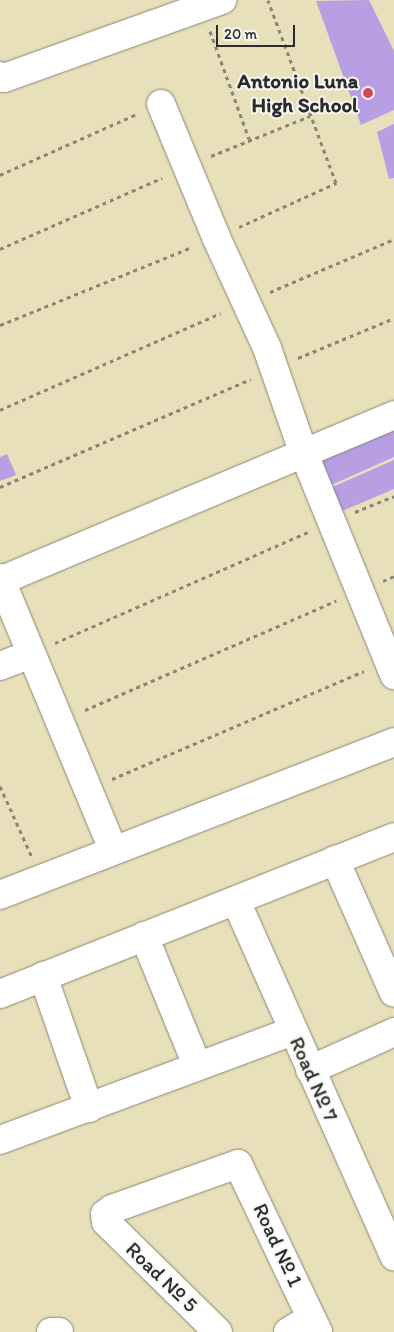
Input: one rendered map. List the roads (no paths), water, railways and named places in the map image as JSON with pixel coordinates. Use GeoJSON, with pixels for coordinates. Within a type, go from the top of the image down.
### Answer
{"type":"FeatureCollection","features":[{"type":"Feature","properties":{"kind":"street"},"geometry":{"type":"LineString","coordinates":[[0,76],[4,78],[212,3]]}},
{"type":"Feature","properties":{"kind":"street"},"geometry":{"type":"LineString","coordinates":[[161,104],[216,237],[247,302],[274,368],[304,454],[391,668]]}},
{"type":"Feature","properties":{"kind":"street"},"geometry":{"type":"LineString","coordinates":[[113,850],[88,788],[29,655],[0,580],[394,415]]}},
{"type":"Feature","properties":{"kind":"street"},"geometry":{"type":"LineString","coordinates":[[0,666],[29,655]]}},
{"type":"Feature","properties":{"kind":"street"},"geometry":{"type":"LineString","coordinates":[[0,895],[394,742]]}},
{"type":"Feature","properties":{"kind":"street"},"geometry":{"type":"LineString","coordinates":[[0,994],[394,837]]}},
{"type":"Feature","properties":{"kind":"street"},"geometry":{"type":"LineString","coordinates":[[336,860],[394,992]]}},
{"type":"Feature","properties":{"kind":"street","name":"Road № 7"},"geometry":{"type":"LineString","coordinates":[[236,901],[394,1256]]}},
{"type":"Feature","properties":{"kind":"street"},"geometry":{"type":"LineString","coordinates":[[144,936],[197,1065]]}},
{"type":"Feature","properties":{"kind":"street"},"geometry":{"type":"LineString","coordinates":[[42,976],[89,1108]]}},
{"type":"Feature","properties":{"kind":"street"},"geometry":{"type":"LineString","coordinates":[[0,1140],[292,1030]]}},
{"type":"Feature","properties":{"kind":"street"},"geometry":{"type":"LineString","coordinates":[[310,1070],[394,1032]]}},
{"type":"Feature","properties":{"kind":"street","name":"Road № 1"},"geometry":{"type":"LineString","coordinates":[[106,1222],[105,1214],[112,1208],[232,1165],[242,1167],[314,1325]]}},
{"type":"Feature","properties":{"kind":"street","name":"Road № 5"},"geometry":{"type":"LineString","coordinates":[[106,1222],[218,1332]]}},
{"type":"Feature","properties":{"kind":"street"},"geometry":{"type":"LineString","coordinates":[[288,1332],[314,1325]]}},
{"type":"Feature","properties":{"kind":"street"},"geometry":{"type":"LineString","coordinates":[[51,1332],[59,1332]]}},
{"type":"Feature","properties":{"kind":"place","name":"Antonio Luna High School"},"geometry":{"type":"Point","coordinates":[368,93]}}]}
